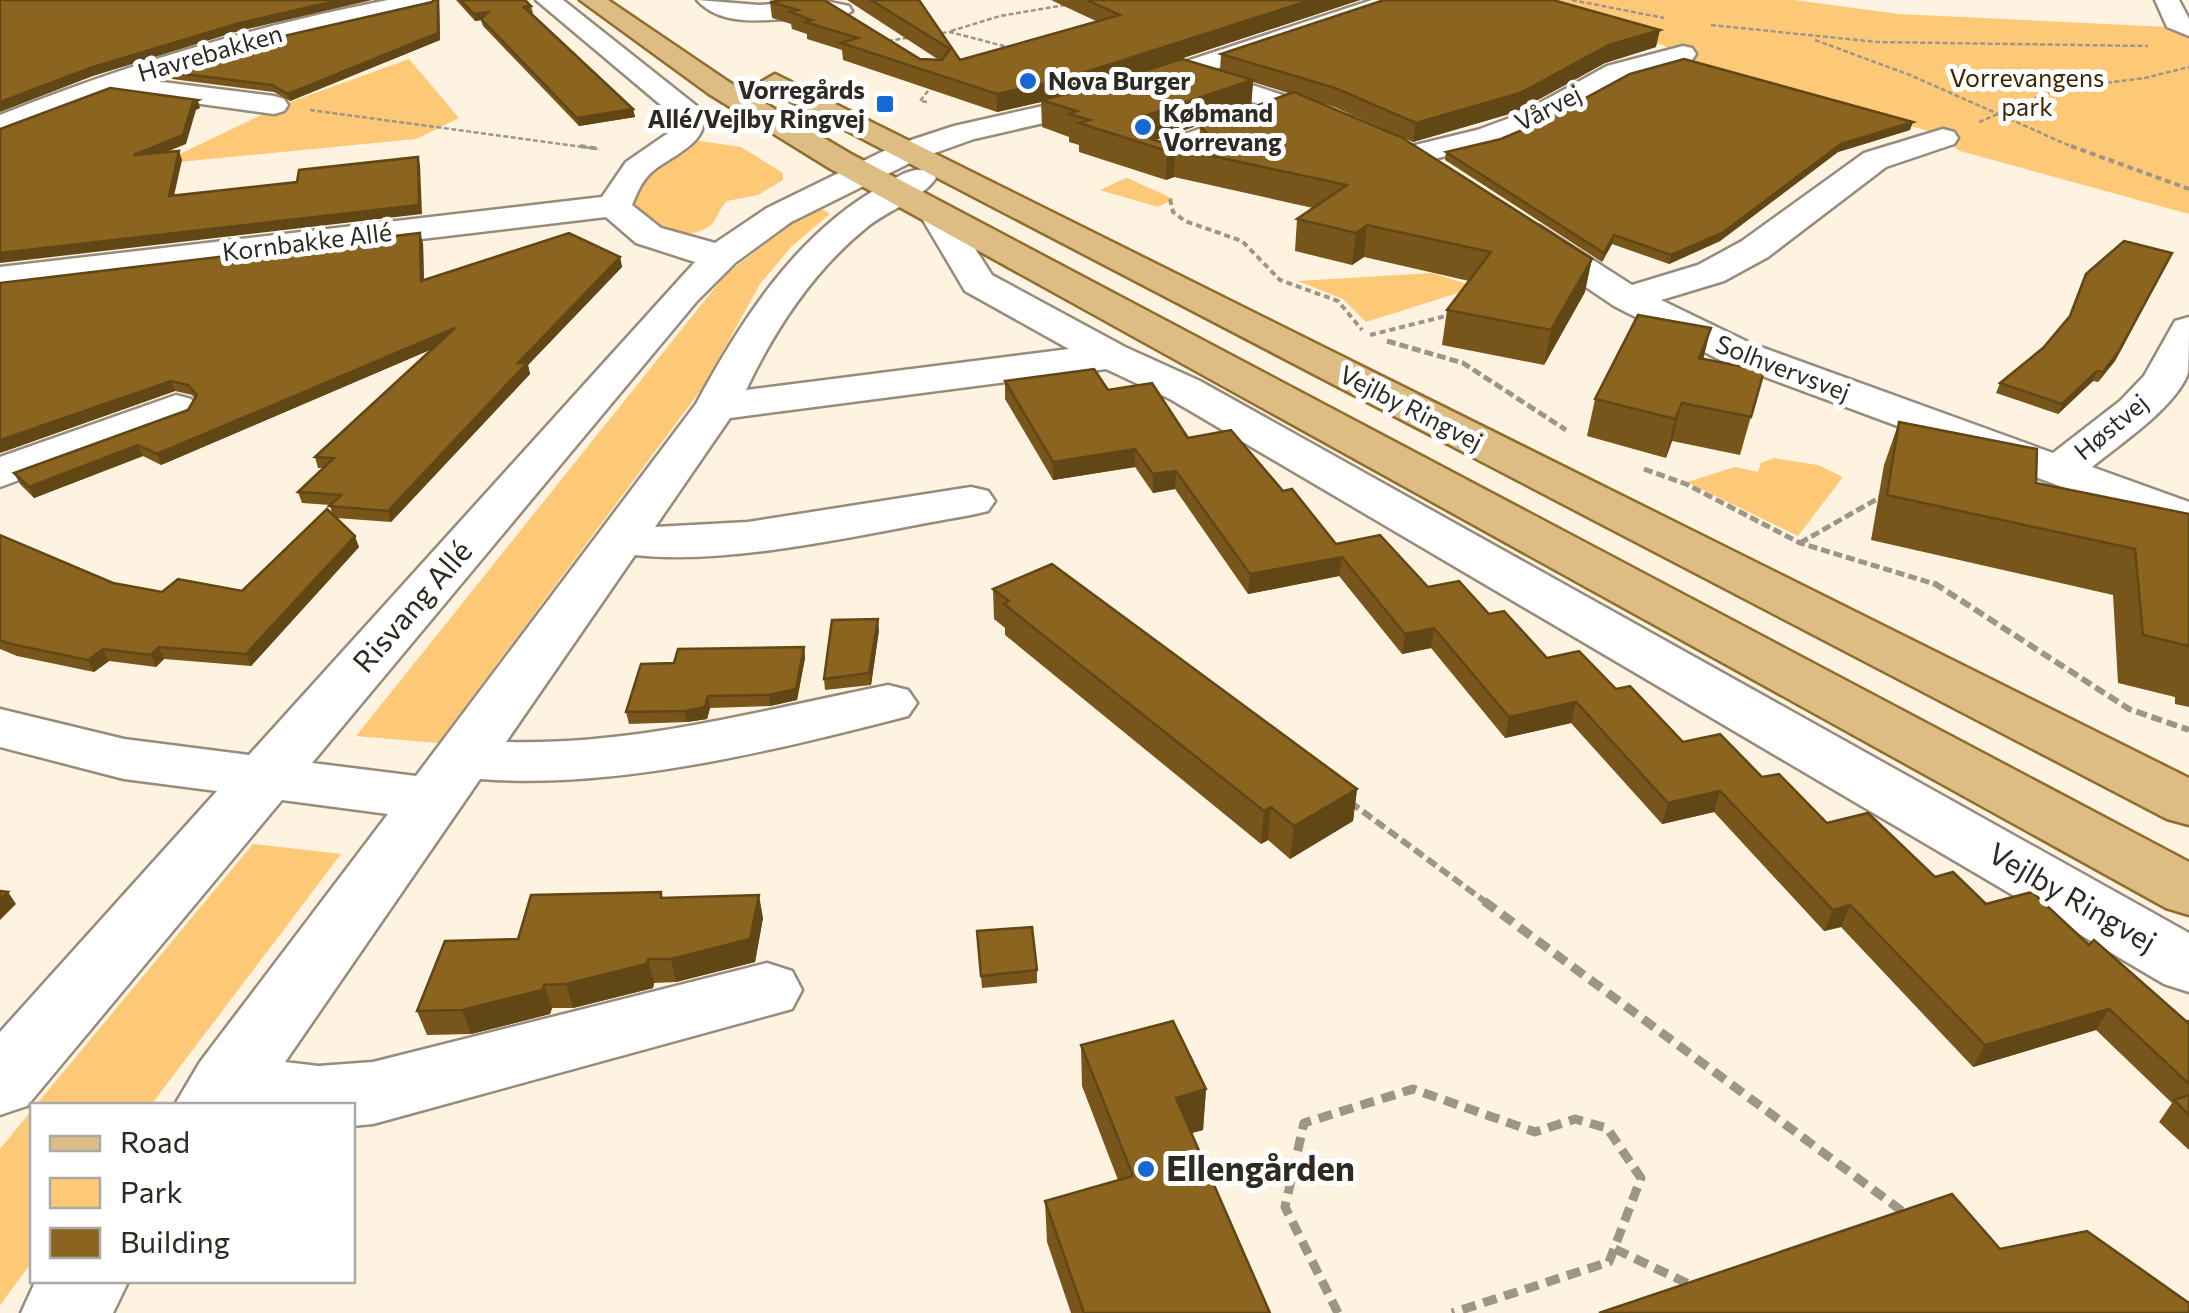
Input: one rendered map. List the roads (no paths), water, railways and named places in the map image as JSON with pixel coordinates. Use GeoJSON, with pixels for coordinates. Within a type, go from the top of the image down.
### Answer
{"type":"FeatureCollection","features":[{"type":"Feature","properties":{"kind":"main road","name":"Vejlby Ringvej"},"geometry":{"type":"LineString","coordinates":[[592,0],[706,79],[888,172],[938,192],[2189,804]]}},
{"type":"Feature","properties":{"kind":"main road","name":"Vejlby Ringvej"},"geometry":{"type":"LineString","coordinates":[[758,72],[888,172]]}},
{"type":"Feature","properties":{"kind":"main road","name":"Vejlby Ringvej"},"geometry":{"type":"LineString","coordinates":[[938,192],[2189,891]]}},
{"type":"Feature","properties":{"kind":"street","name":"Havrebakken"},"geometry":{"type":"LineString","coordinates":[[0,126],[107,83],[265,35],[426,0]]}},
{"type":"Feature","properties":{"kind":"street"},"geometry":{"type":"LineString","coordinates":[[548,0],[688,113],[687,134],[644,162],[626,181],[614,206],[638,230],[690,252],[722,256]]}},
{"type":"Feature","properties":{"kind":"street"},"geometry":{"type":"LineString","coordinates":[[709,0],[732,12],[825,1],[888,40]]}},
{"type":"Feature","properties":{"kind":"street"},"geometry":{"type":"LineString","coordinates":[[219,1095],[716,407],[744,348],[799,270],[846,226],[888,172],[966,132],[1073,108],[1396,0]]}},
{"type":"Feature","properties":{"kind":"street"},"geometry":{"type":"LineString","coordinates":[[2167,0],[2176,22],[2189,28]]}},
{"type":"Feature","properties":{"kind":"street","name":"Vårvej"},"geometry":{"type":"LineString","coordinates":[[1410,156],[1487,137],[1528,121],[1616,72],[1683,54]]}},
{"type":"Feature","properties":{"kind":"street"},"geometry":{"type":"LineString","coordinates":[[1183,73],[1293,106],[1410,156],[1458,187]]}},
{"type":"Feature","properties":{"kind":"street"},"geometry":{"type":"LineString","coordinates":[[107,83],[274,105]]}},
{"type":"Feature","properties":{"kind":"street"},"geometry":{"type":"LineString","coordinates":[[1190,166],[1156,155],[1293,106]]}},
{"type":"Feature","properties":{"kind":"street"},"geometry":{"type":"LineString","coordinates":[[938,192],[1073,108]]}},
{"type":"Feature","properties":{"kind":"street"},"geometry":{"type":"LineString","coordinates":[[1627,298],[1711,273],[1755,249],[1875,160],[1942,148]]}},
{"type":"Feature","properties":{"kind":"street","name":"Risvang Allé"},"geometry":{"type":"LineString","coordinates":[[0,1084],[684,293],[722,256],[780,215],[888,172]]}},
{"type":"Feature","properties":{"kind":"street","name":"Vejlby Ringvej"},"geometry":{"type":"LineString","coordinates":[[938,192],[978,282],[1111,356],[1185,390],[2189,965]]}},
{"type":"Feature","properties":{"kind":"street","name":"Kornbakke Allé"},"geometry":{"type":"LineString","coordinates":[[0,278],[614,206]]}},
{"type":"Feature","properties":{"kind":"street","name":"Solhvervsvej"},"geometry":{"type":"LineString","coordinates":[[1505,218],[1627,298],[1736,352],[2189,518]]}},
{"type":"Feature","properties":{"kind":"street","name":"Høstvej"},"geometry":{"type":"LineString","coordinates":[[2059,471],[2135,410],[2162,382],[2189,328]]}},
{"type":"Feature","properties":{"kind":"street"},"geometry":{"type":"LineString","coordinates":[[716,407],[742,407],[1111,356]]}},
{"type":"Feature","properties":{"kind":"street"},"geometry":{"type":"LineString","coordinates":[[0,473],[176,408]]}},
{"type":"Feature","properties":{"kind":"street"},"geometry":{"type":"LineString","coordinates":[[619,538],[671,544],[748,537],[971,501]]}},
{"type":"Feature","properties":{"kind":"street"},"geometry":{"type":"LineString","coordinates":[[0,728],[124,759],[264,778],[445,778],[516,764],[611,756],[888,703]]}},
{"type":"Feature","properties":{"kind":"street"},"geometry":{"type":"LineString","coordinates":[[219,1095],[318,1098],[373,1093],[767,990]]}},
{"type":"Feature","properties":{"kind":"street"},"geometry":{"type":"LineString","coordinates":[[64,1313],[85,1283]]}},
{"type":"Feature","properties":{"kind":"place","name":"Nova Burger"},"geometry":{"type":"Point","coordinates":[1028,81]}},
{"type":"Feature","properties":{"kind":"place","name":"Vorregårds Allé/Vejlby Ringvej"},"geometry":{"type":"Point","coordinates":[885,104]}},
{"type":"Feature","properties":{"kind":"place","name":"Købmand Vorrevang"},"geometry":{"type":"Point","coordinates":[1143,127]}},
{"type":"Feature","properties":{"kind":"place","name":"Ellengården"},"geometry":{"type":"Point","coordinates":[1146,1169]}},
{"type":"Feature","properties":{"kind":"park label","name":"Vorrevangens park"},"geometry":{"type":"Point","coordinates":[2027,92]}}]}
